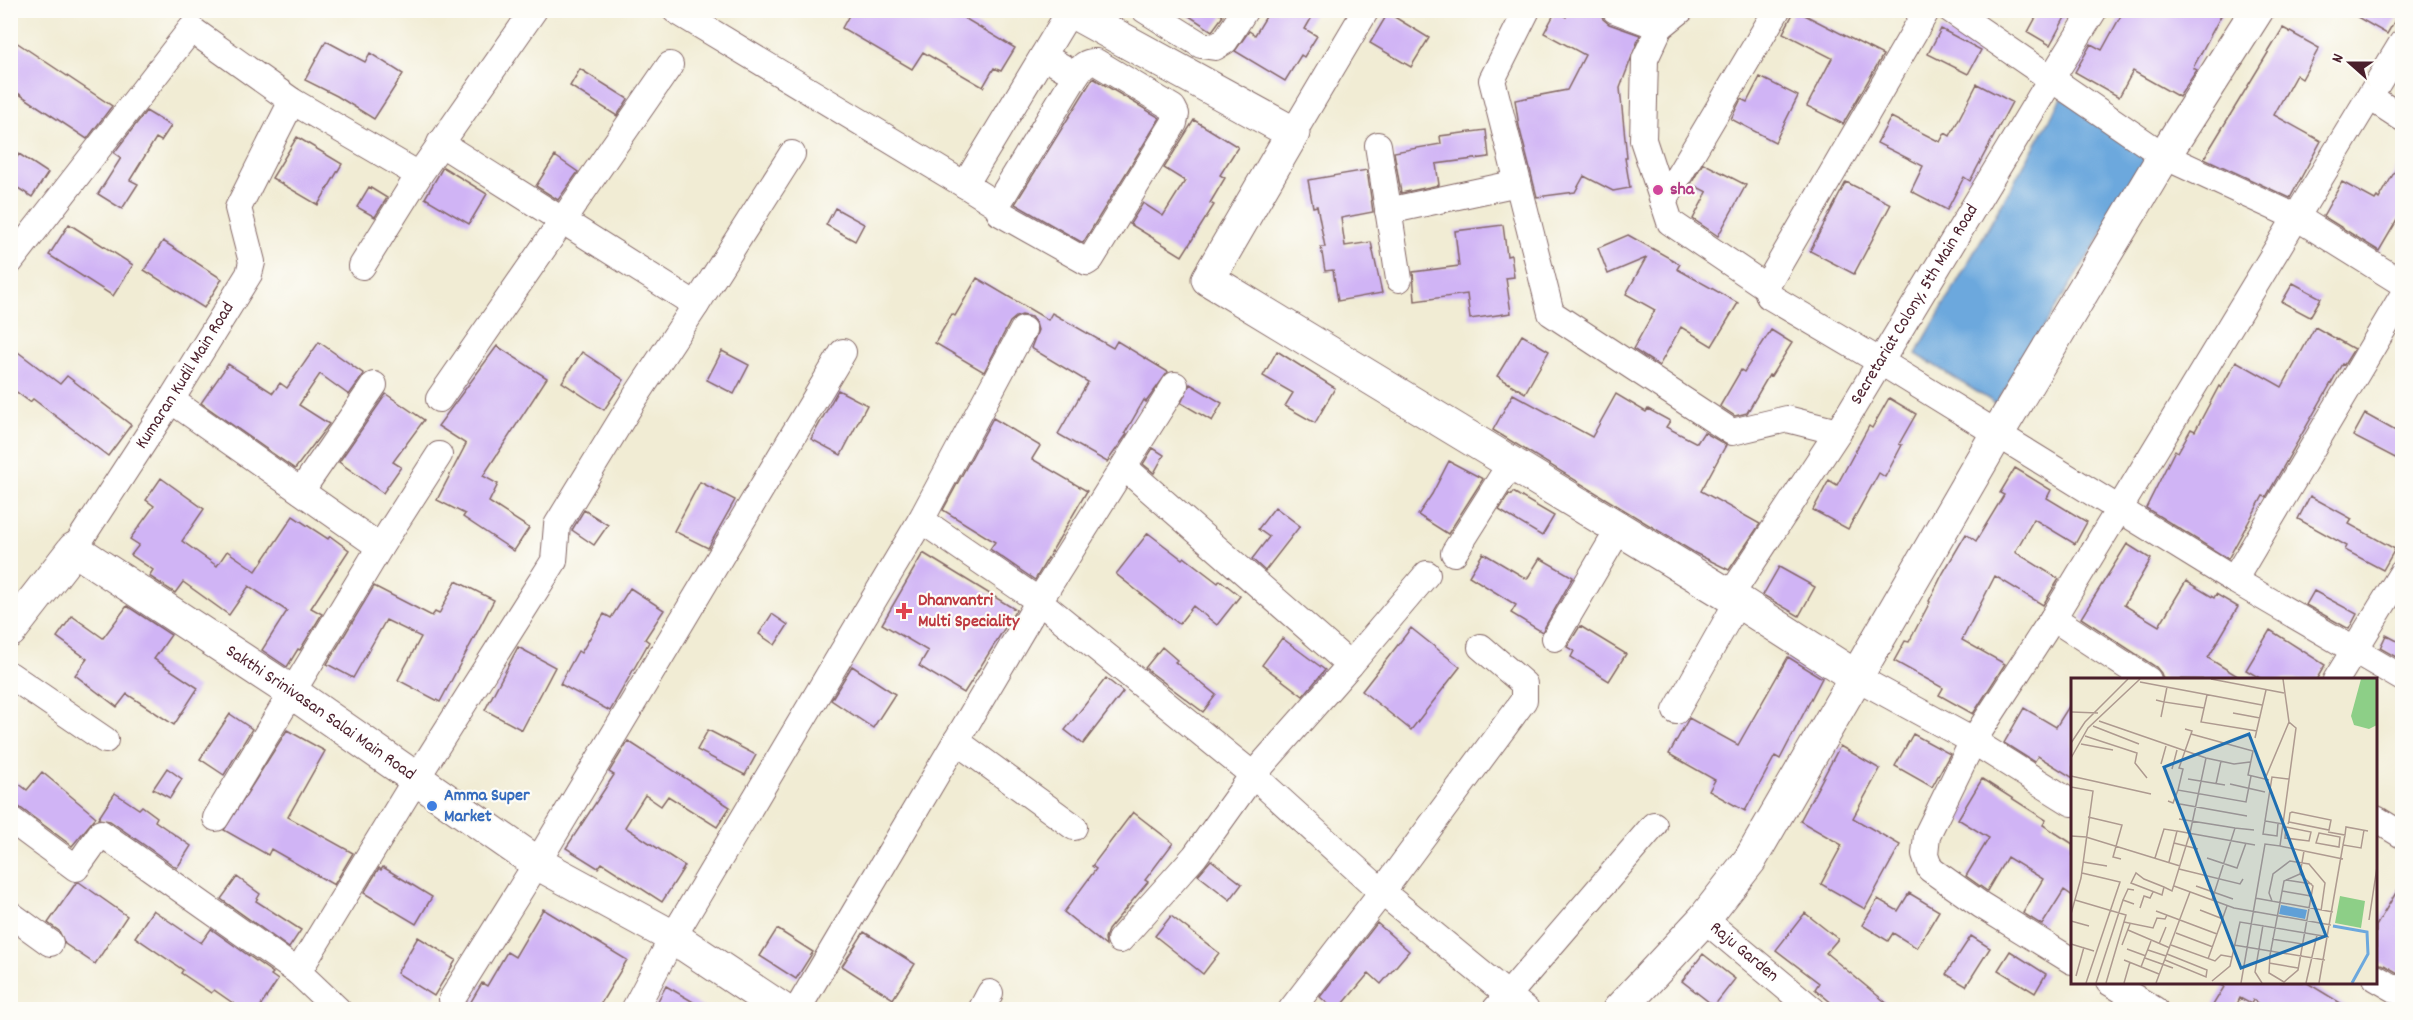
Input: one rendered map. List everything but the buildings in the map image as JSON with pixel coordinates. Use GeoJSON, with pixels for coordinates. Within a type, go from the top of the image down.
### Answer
{"type":"FeatureCollection","features":[{"type":"Feature","properties":{"kind":"street"},"geometry":{"type":"LineString","coordinates":[[675,10],[965,184],[997,205],[1000,213],[1087,262],[1092,259],[1174,123],[1176,114],[1173,108],[1096,62],[1084,64],[997,205]]}},
{"type":"Feature","properties":{"kind":"street"},"geometry":{"type":"LineString","coordinates":[[1145,10],[1201,45],[1215,47],[1225,41],[1245,10]]}},
{"type":"Feature","properties":{"kind":"street"},"geometry":{"type":"LineString","coordinates":[[1366,10],[1208,279],[1734,599],[1856,677],[1973,741],[2071,802]]}},
{"type":"Feature","properties":{"kind":"street"},"geometry":{"type":"LineString","coordinates":[[1527,10],[1492,80],[1551,314],[1732,432],[1787,419],[1838,432]]}},
{"type":"Feature","properties":{"kind":"street"},"geometry":{"type":"LineString","coordinates":[[1615,10],[1660,27]]}},
{"type":"Feature","properties":{"kind":"street"},"geometry":{"type":"LineString","coordinates":[[1681,10],[1660,27],[1645,58],[1643,140],[1670,222],[1766,287],[1769,296],[1881,362],[2234,580],[2403,678]]}},
{"type":"Feature","properties":{"kind":"street"},"geometry":{"type":"LineString","coordinates":[[1664,202],[1777,10]]}},
{"type":"Feature","properties":{"kind":"street"},"geometry":{"type":"LineString","coordinates":[[1766,287],[1927,10]]}},
{"type":"Feature","properties":{"kind":"street"},"geometry":{"type":"LineString","coordinates":[[1951,10],[2164,156],[2298,218],[2403,283]]}},
{"type":"Feature","properties":{"kind":"street","name":"Secretariat Colony, 5th Main Road"},"geometry":{"type":"LineString","coordinates":[[1676,711],[1734,599],[1881,362],[2094,10]]}},
{"type":"Feature","properties":{"kind":"street"},"geometry":{"type":"LineString","coordinates":[[1619,1010],[1704,919],[1749,860],[1997,434],[2164,156],[2257,10]]}},
{"type":"Feature","properties":{"kind":"street"},"geometry":{"type":"LineString","coordinates":[[965,184],[1070,11],[1293,133]]}},
{"type":"Feature","properties":{"kind":"street"},"geometry":{"type":"LineString","coordinates":[[362,266],[419,175],[528,13]]}},
{"type":"Feature","properties":{"kind":"street"},"geometry":{"type":"LineString","coordinates":[[10,262],[191,29],[292,101],[419,175]]}},
{"type":"Feature","properties":{"kind":"street"},"geometry":{"type":"LineString","coordinates":[[2071,960],[1981,905],[1930,870],[1925,854],[1927,835],[1973,741],[2053,618],[2403,43]]}},
{"type":"Feature","properties":{"kind":"street"},"geometry":{"type":"LineString","coordinates":[[1043,56],[1076,75]]}},
{"type":"Feature","properties":{"kind":"street"},"geometry":{"type":"LineString","coordinates":[[439,399],[670,65]]}},
{"type":"Feature","properties":{"kind":"street"},"geometry":{"type":"LineString","coordinates":[[2370,97],[2403,118]]}},
{"type":"Feature","properties":{"kind":"street","name":"Kumaran Kudil Main Road"},"geometry":{"type":"LineString","coordinates":[[10,631],[74,549],[171,400],[249,274],[252,262],[238,208],[292,101]]}},
{"type":"Feature","properties":{"kind":"street"},"geometry":{"type":"LineString","coordinates":[[440,143],[696,305]]}},
{"type":"Feature","properties":{"kind":"street"},"geometry":{"type":"LineString","coordinates":[[1378,146],[1399,279]]}},
{"type":"Feature","properties":{"kind":"street"},"geometry":{"type":"LineString","coordinates":[[298,972],[416,779],[554,561],[557,525],[636,396],[792,154]]}},
{"type":"Feature","properties":{"kind":"street"},"geometry":{"type":"LineString","coordinates":[[1388,211],[1518,183]]}},
{"type":"Feature","properties":{"kind":"street"},"geometry":{"type":"LineString","coordinates":[[2234,580],[2403,297]]}},
{"type":"Feature","properties":{"kind":"street"},"geometry":{"type":"LineString","coordinates":[[634,1010],[673,937],[921,520],[1023,330]]}},
{"type":"Feature","properties":{"kind":"street"},"geometry":{"type":"LineString","coordinates":[[452,999],[537,863],[843,351]]}},
{"type":"Feature","properties":{"kind":"street"},"geometry":{"type":"LineString","coordinates":[[302,491],[374,385]]}},
{"type":"Feature","properties":{"kind":"street"},"geometry":{"type":"LineString","coordinates":[[797,1010],[1039,601],[1175,385]]}},
{"type":"Feature","properties":{"kind":"street"},"geometry":{"type":"LineString","coordinates":[[171,400],[380,547]]}},
{"type":"Feature","properties":{"kind":"street"},"geometry":{"type":"LineString","coordinates":[[216,818],[380,547],[439,455]]}},
{"type":"Feature","properties":{"kind":"street"},"geometry":{"type":"LineString","coordinates":[[1454,553],[1511,463]]}},
{"type":"Feature","properties":{"kind":"street"},"geometry":{"type":"LineString","coordinates":[[1124,467],[1350,665]]}},
{"type":"Feature","properties":{"kind":"street"},"geometry":{"type":"LineString","coordinates":[[921,520],[1039,601],[1253,774],[1509,1005],[1654,825]]}},
{"type":"Feature","properties":{"kind":"street"},"geometry":{"type":"LineString","coordinates":[[1555,638],[1619,529]]}},
{"type":"Feature","properties":{"kind":"street","name":"Sakthi Srinivasan Salai Main Road"},"geometry":{"type":"LineString","coordinates":[[74,549],[293,693],[537,863],[673,937],[783,1010]]}},
{"type":"Feature","properties":{"kind":"street"},"geometry":{"type":"LineString","coordinates":[[2337,678],[2403,573]]}},
{"type":"Feature","properties":{"kind":"street"},"geometry":{"type":"LineString","coordinates":[[1120,940],[1196,856],[1253,774],[1427,574]]}},
{"type":"Feature","properties":{"kind":"street"},"geometry":{"type":"LineString","coordinates":[[2053,618],[2145,678]]}},
{"type":"Feature","properties":{"kind":"street"},"geometry":{"type":"LineString","coordinates":[[1291,1010],[1382,892],[1524,700],[1524,684],[1481,646]]}},
{"type":"Feature","properties":{"kind":"street"},"geometry":{"type":"LineString","coordinates":[[10,675],[105,740]]}},
{"type":"Feature","properties":{"kind":"street"},"geometry":{"type":"LineString","coordinates":[[956,741],[1074,826]]}},
{"type":"Feature","properties":{"kind":"street"},"geometry":{"type":"LineString","coordinates":[[10,819],[76,868],[101,833],[298,972],[338,1010]]}},
{"type":"Feature","properties":{"kind":"street"},"geometry":{"type":"LineString","coordinates":[[2377,820],[2403,835]]}},
{"type":"Feature","properties":{"kind":"street"},"geometry":{"type":"LineString","coordinates":[[10,914],[50,943]]}},
{"type":"Feature","properties":{"kind":"street","name":"Raju Garden"},"geometry":{"type":"LineString","coordinates":[[1704,919],[1813,1010]]}},
{"type":"Feature","properties":{"kind":"street"},"geometry":{"type":"LineString","coordinates":[[2377,979],[2403,993]]}},
{"type":"Feature","properties":{"kind":"street"},"geometry":{"type":"LineString","coordinates":[[2114,984],[2149,998]]}},
{"type":"Feature","properties":{"kind":"water"},"geometry":{"type":"Polygon","coordinates":[[[2062,98],[2150,157],[1996,404],[1916,354],[2062,98]]]}},
{"type":"Feature","properties":{"kind":"place","name":"sha"},"geometry":{"type":"Point","coordinates":[1658,190]}},
{"type":"Feature","properties":{"kind":"place","name":"Dhanvantri Multi Speciality"},"geometry":{"type":"Point","coordinates":[904,611]}},
{"type":"Feature","properties":{"kind":"place","name":"Amma Super Market"},"geometry":{"type":"Point","coordinates":[432,806]}}]}
